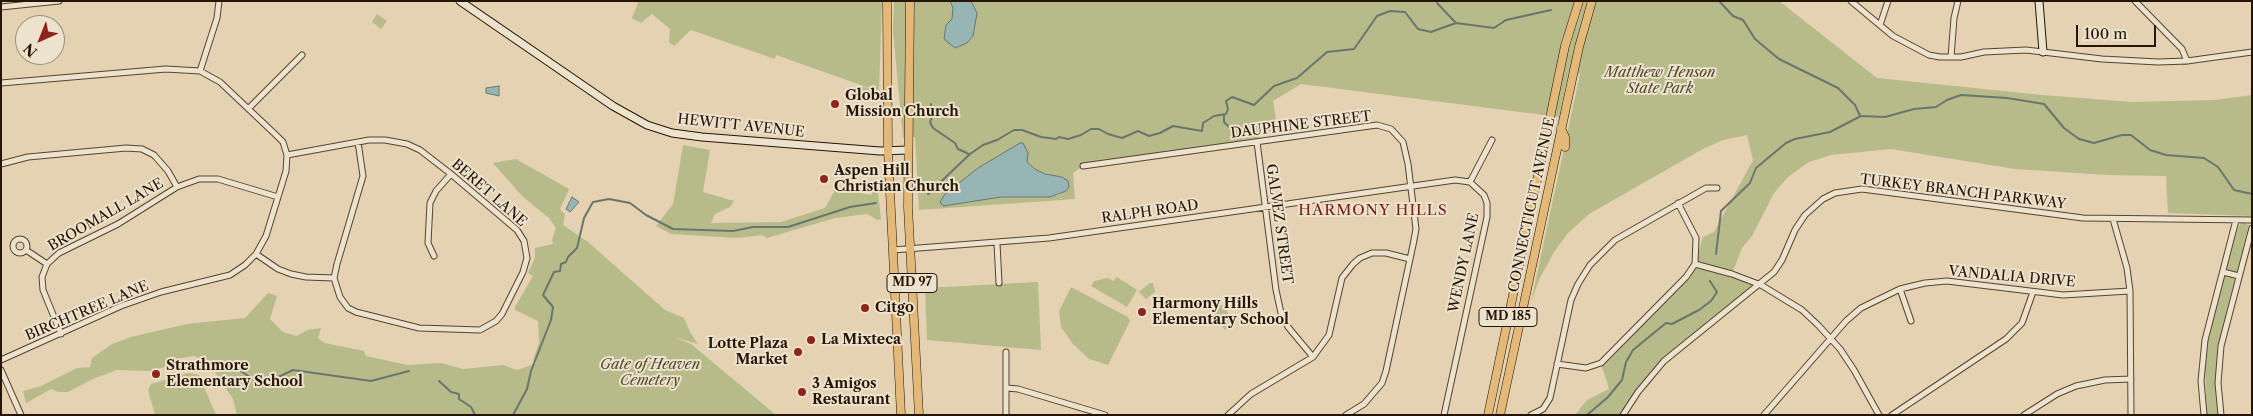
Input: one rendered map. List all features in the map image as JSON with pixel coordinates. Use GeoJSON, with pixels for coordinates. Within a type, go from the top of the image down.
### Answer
{"type":"FeatureCollection","features":[{"type":"Feature","properties":{"kind":"main road","name":"MD 97"},"geometry":{"type":"LineString","coordinates":[[887,1],[888,151],[901,415]]}},
{"type":"Feature","properties":{"kind":"main road","name":"MD 97"},"geometry":{"type":"LineString","coordinates":[[910,1],[908,150],[910,248],[919,415]]}},
{"type":"Feature","properties":{"kind":"main road","name":"CONNECTICUT AVENUE"},"geometry":{"type":"LineString","coordinates":[[1488,415],[1540,174],[1565,46],[1579,1]]}},
{"type":"Feature","properties":{"kind":"main road","name":"CONNECTICUT AVENUE"},"geometry":{"type":"LineString","coordinates":[[1500,415],[1550,176],[1579,47],[1592,1]]}},
{"type":"Feature","properties":{"kind":"main road"},"geometry":{"type":"LineString","coordinates":[[1562,124],[1565,147]]}},
{"type":"Feature","properties":{"kind":"main road"},"geometry":{"type":"LineString","coordinates":[[1540,174],[1550,176]]}},
{"type":"Feature","properties":{"kind":"main road"},"geometry":{"type":"LineString","coordinates":[[898,372],[902,377],[906,415]]}},
{"type":"Feature","properties":{"kind":"street"},"geometry":{"type":"LineString","coordinates":[[1,7],[59,1]]}},
{"type":"Feature","properties":{"kind":"street"},"geometry":{"type":"LineString","coordinates":[[200,71],[217,18],[219,1]]}},
{"type":"Feature","properties":{"kind":"street","name":"HEWITT AVENUE"},"geometry":{"type":"LineString","coordinates":[[460,1],[613,106],[647,125],[672,133],[702,137],[888,151],[908,150]]}},
{"type":"Feature","properties":{"kind":"street"},"geometry":{"type":"LineString","coordinates":[[1851,1],[1893,36],[1929,55],[1951,58],[2005,50],[2126,61],[2186,61],[2252,52]]}},
{"type":"Feature","properties":{"kind":"street"},"geometry":{"type":"LineString","coordinates":[[1880,25],[1888,1]]}},
{"type":"Feature","properties":{"kind":"street"},"geometry":{"type":"LineString","coordinates":[[1951,58],[1954,18],[1958,1]]}},
{"type":"Feature","properties":{"kind":"street"},"geometry":{"type":"LineString","coordinates":[[2039,1],[2043,52]]}},
{"type":"Feature","properties":{"kind":"street"},"geometry":{"type":"LineString","coordinates":[[2134,1],[2182,48],[2186,61]]}},
{"type":"Feature","properties":{"kind":"street"},"geometry":{"type":"LineString","coordinates":[[249,108],[302,54]]}},
{"type":"Feature","properties":{"kind":"street"},"geometry":{"type":"LineString","coordinates":[[1,83],[166,68],[200,71],[220,82],[276,134],[283,142],[287,155]]}},
{"type":"Feature","properties":{"kind":"street","name":"DAUPHINE STREET"},"geometry":{"type":"LineString","coordinates":[[1083,166],[1377,125],[1390,129],[1403,142],[1416,228],[1386,372],[1382,383],[1364,404],[1346,415]]}},
{"type":"Feature","properties":{"kind":"street","name":"BERET LANE"},"geometry":{"type":"LineString","coordinates":[[287,155],[358,142],[384,140],[407,144],[420,150],[451,174],[517,230],[524,241],[527,258],[523,272],[502,314],[496,322],[480,330],[402,325],[356,312],[348,308],[340,297],[334,278]]}},
{"type":"Feature","properties":{"kind":"street"},"geometry":{"type":"LineString","coordinates":[[1410,186],[1455,180],[1470,182],[1492,140]]}},
{"type":"Feature","properties":{"kind":"street"},"geometry":{"type":"LineString","coordinates":[[256,254],[278,269],[291,274],[306,277],[334,278],[363,176],[358,142]]}},
{"type":"Feature","properties":{"kind":"street","name":"GALVEZ STREET"},"geometry":{"type":"LineString","coordinates":[[1257,142],[1264,206],[1281,313],[1288,327],[1313,357]]}},
{"type":"Feature","properties":{"kind":"street"},"geometry":{"type":"LineString","coordinates":[[1,164],[28,157],[142,149],[154,155],[168,171],[177,187]]}},
{"type":"Feature","properties":{"kind":"street","name":"BIRCHTREE LANE"},"geometry":{"type":"LineString","coordinates":[[1,360],[121,306],[161,292],[230,275],[256,254],[266,236],[286,171],[287,155]]}},
{"type":"Feature","properties":{"kind":"street"},"geometry":{"type":"LineString","coordinates":[[434,256],[428,243],[428,212],[432,197],[451,174]]}},
{"type":"Feature","properties":{"kind":"street","name":"BROOMALL LANE"},"geometry":{"type":"LineString","coordinates":[[61,334],[42,290],[42,277],[47,264],[59,253],[118,224],[177,187],[199,179],[218,179],[278,197]]}},
{"type":"Feature","properties":{"kind":"street","name":"WENDY LANE"},"geometry":{"type":"LineString","coordinates":[[1444,415],[1486,217],[1487,203],[1484,195],[1470,182]]}},
{"type":"Feature","properties":{"kind":"street","name":"RALPH ROAD"},"geometry":{"type":"LineString","coordinates":[[893,250],[1061,237],[1410,186]]}},
{"type":"Feature","properties":{"kind":"street"},"geometry":{"type":"LineString","coordinates":[[1531,415],[1543,409],[1550,398],[1571,300],[1590,265],[1614,240],[1706,188],[1717,188]]}},
{"type":"Feature","properties":{"kind":"street","name":"TURKEY BRANCH PARKWAY"},"geometry":{"type":"LineString","coordinates":[[1623,415],[1638,392],[1664,362],[1774,272],[1782,260],[1795,230],[1813,206],[1835,193],[1862,189],[2042,214],[2113,219],[2252,220]]}},
{"type":"Feature","properties":{"kind":"street"},"geometry":{"type":"LineString","coordinates":[[1557,364],[1586,368],[1601,363],[1686,277],[1695,264],[1696,238],[1678,203]]}},
{"type":"Feature","properties":{"kind":"street"},"geometry":{"type":"LineString","coordinates":[[2113,219],[2127,268],[2130,291],[2131,415]]}},
{"type":"Feature","properties":{"kind":"street"},"geometry":{"type":"LineString","coordinates":[[2204,415],[2201,381],[2202,357],[2236,220]]}},
{"type":"Feature","properties":{"kind":"street"},"geometry":{"type":"LineString","coordinates":[[1060,228],[1061,237]]}},
{"type":"Feature","properties":{"kind":"street"},"geometry":{"type":"LineString","coordinates":[[2221,415],[2218,383],[2221,346],[2252,228]]}},
{"type":"Feature","properties":{"kind":"street"},"geometry":{"type":"LineString","coordinates":[[997,243],[999,283]]}},
{"type":"Feature","properties":{"kind":"street"},"geometry":{"type":"LineString","coordinates":[[26,250],[47,264]]}},
{"type":"Feature","properties":{"kind":"street"},"geometry":{"type":"LineString","coordinates":[[1228,415],[1251,394],[1313,357],[1329,335],[1342,278],[1360,258],[1372,253],[1386,253],[1410,259]]}},
{"type":"Feature","properties":{"kind":"street"},"geometry":{"type":"LineString","coordinates":[[1695,264],[1761,284],[1802,310],[1830,339],[1854,370],[1879,415]]}},
{"type":"Feature","properties":{"kind":"street"},"geometry":{"type":"LineString","coordinates":[[2223,272],[2239,276]]}},
{"type":"Feature","properties":{"kind":"street","name":"VANDALIA DRIVE"},"geometry":{"type":"LineString","coordinates":[[1764,415],[1846,321],[1861,308],[1900,289],[1925,283],[1947,282],[2033,292],[2087,295],[2130,291]]}},
{"type":"Feature","properties":{"kind":"street"},"geometry":{"type":"LineString","coordinates":[[1900,289],[1911,321]]}},
{"type":"Feature","properties":{"kind":"street"},"geometry":{"type":"LineString","coordinates":[[1892,415],[2006,339],[2022,323],[2033,292]]}},
{"type":"Feature","properties":{"kind":"street"},"geometry":{"type":"LineString","coordinates":[[1006,352],[1006,415]]}},
{"type":"Feature","properties":{"kind":"street"},"geometry":{"type":"LineString","coordinates":[[1,370],[21,415]]}},
{"type":"Feature","properties":{"kind":"street"},"geometry":{"type":"LineString","coordinates":[[2024,415],[2057,394],[2076,386],[2105,380],[2131,379]]}},
{"type":"Feature","properties":{"kind":"street"},"geometry":{"type":"LineString","coordinates":[[1007,388],[1018,389],[1105,415]]}},
{"type":"Feature","properties":{"kind":"green space"},"geometry":{"type":"Polygon","coordinates":[[[636,1],[882,1],[879,91],[873,89],[868,102],[860,101],[860,86],[872,89],[776,55],[775,59],[691,30],[674,46],[669,42],[670,29],[652,14],[641,23],[632,18],[638,3],[636,1]]]}},
{"type":"Feature","properties":{"kind":"green space","name":"Matthew Henson State Park"},"geometry":{"type":"Polygon","coordinates":[[[894,1],[1779,1],[1877,78],[2132,102],[2214,100],[2252,95],[2252,216],[2168,213],[2166,176],[2108,175],[2015,169],[1891,149],[1831,155],[1809,162],[1788,177],[1774,193],[1752,236],[1742,248],[1732,274],[1761,285],[1664,361],[1623,415],[1575,415],[1587,400],[1609,389],[1601,363],[1695,264],[1703,237],[1714,232],[1753,160],[1747,135],[1723,140],[1703,149],[1589,214],[1568,233],[1554,252],[1539,280],[1531,302],[1580,74],[1569,71],[1559,117],[1301,84],[1273,101],[1278,131],[1260,134],[1257,142],[1083,166],[1073,173],[1075,199],[919,210],[915,137],[903,138],[893,31],[894,1]],[[1020,143],[978,168],[945,194],[943,206],[1001,197],[1050,197],[1061,194],[1062,177],[1045,174],[1027,162],[1020,143]]]}},
{"type":"Feature","properties":{"kind":"green space"},"geometry":{"type":"Polygon","coordinates":[[[377,14],[387,21],[381,29],[372,22],[377,14]]]}},
{"type":"Feature","properties":{"kind":"green space"},"geometry":{"type":"Polygon","coordinates":[[[683,145],[710,150],[703,192],[734,201],[730,207],[715,214],[711,223],[781,222],[825,208],[836,188],[871,195],[877,184],[881,219],[877,220],[867,214],[835,218],[767,238],[762,235],[737,238],[671,234],[656,226],[673,204],[683,145]]]}},
{"type":"Feature","properties":{"kind":"green space","name":"Gate of Heaven Cemetery"},"geometry":{"type":"Polygon","coordinates":[[[516,159],[569,189],[560,209],[565,215],[563,225],[588,242],[665,310],[684,318],[698,344],[674,337],[691,344],[776,415],[237,415],[233,399],[209,363],[194,356],[170,360],[165,367],[149,371],[117,370],[95,378],[68,392],[58,392],[51,389],[26,403],[23,391],[41,386],[77,368],[90,367],[92,358],[112,344],[131,337],[187,324],[245,318],[268,293],[277,296],[270,319],[283,332],[297,336],[307,330],[321,328],[318,338],[325,343],[364,351],[366,356],[407,365],[441,363],[463,369],[503,365],[517,370],[537,363],[533,360],[539,343],[538,321],[515,310],[515,307],[533,276],[528,273],[535,258],[535,248],[553,244],[552,240],[556,228],[549,218],[522,196],[493,163],[516,159]]]}},
{"type":"Feature","properties":{"kind":"green space"},"geometry":{"type":"Polygon","coordinates":[[[2242,222],[2249,225],[2237,273],[2226,269],[2238,227],[2242,222]]]}},
{"type":"Feature","properties":{"kind":"green space"},"geometry":{"type":"Polygon","coordinates":[[[2225,275],[2235,278],[2218,351],[2217,387],[2219,415],[2207,415],[2205,371],[2207,343],[2225,275]]]}},
{"type":"Feature","properties":{"kind":"green space"},"geometry":{"type":"Polygon","coordinates":[[[1117,277],[1137,290],[1127,307],[1091,286],[1094,281],[1108,278],[1113,281],[1117,277]]]}},
{"type":"Feature","properties":{"kind":"green space"},"geometry":{"type":"Polygon","coordinates":[[[1038,282],[1041,350],[927,340],[925,288],[1038,282]]]}},
{"type":"Feature","properties":{"kind":"green space"},"geometry":{"type":"Polygon","coordinates":[[[1150,283],[1153,283],[1155,292],[1146,299],[1139,292],[1150,283]]]}},
{"type":"Feature","properties":{"kind":"green space"},"geometry":{"type":"Polygon","coordinates":[[[1071,287],[1128,317],[1130,321],[1108,365],[1089,359],[1073,344],[1061,327],[1059,311],[1071,287]]]}},
{"type":"Feature","properties":{"kind":"green space"},"geometry":{"type":"Polygon","coordinates":[[[1222,305],[1229,314],[1226,317],[1231,325],[1225,330],[1212,313],[1222,305]]]}},
{"type":"Feature","properties":{"kind":"green space"},"geometry":{"type":"Polygon","coordinates":[[[188,373],[199,375],[216,415],[155,415],[148,390],[151,384],[188,373]]]}},
{"type":"Feature","properties":{"kind":"water"},"geometry":{"type":"Polygon","coordinates":[[[950,1],[971,1],[977,13],[973,36],[967,43],[955,48],[944,39],[946,25],[952,19],[953,8],[950,1]]]}},
{"type":"Feature","properties":{"kind":"water"},"geometry":{"type":"Polygon","coordinates":[[[499,86],[499,96],[486,93],[486,88],[499,86]]]}},
{"type":"Feature","properties":{"kind":"water"},"geometry":{"type":"Polygon","coordinates":[[[1023,143],[1028,153],[1027,162],[1035,169],[1045,174],[1062,177],[1068,181],[1069,187],[1066,191],[1050,197],[1001,197],[943,206],[940,202],[945,194],[978,168],[1023,143]]]}},
{"type":"Feature","properties":{"kind":"water"},"geometry":{"type":"Polygon","coordinates":[[[572,197],[579,202],[570,212],[566,209],[572,197]]]}},
{"type":"Feature","properties":{"kind":"waterway"},"geometry":{"type":"LineString","coordinates":[[1719,1],[1733,16],[1743,20],[1755,39],[1779,59],[1838,88],[1855,105],[1860,116],[1885,117],[1914,109],[1936,107],[1947,100],[1961,95],[2007,98],[2044,104],[2064,128],[2079,139],[2094,143],[2122,135],[2131,135],[2150,150],[2166,155],[2204,158],[2218,167],[2234,190],[2252,194]]}},
{"type":"Feature","properties":{"kind":"waterway"},"geometry":{"type":"LineString","coordinates":[[1437,3],[1456,23]]}},
{"type":"Feature","properties":{"kind":"waterway"},"geometry":{"type":"LineString","coordinates":[[928,194],[970,154],[983,145],[997,140],[1014,130],[1022,130],[1041,137],[1056,139],[1059,137],[1068,139],[1081,135],[1091,129],[1099,129],[1122,138],[1138,131],[1149,136],[1173,126],[1202,131],[1203,123],[1214,116],[1226,114],[1228,109],[1226,101],[1232,97],[1254,105],[1274,86],[1297,78],[1327,52],[1354,49],[1377,16],[1390,11],[1405,12],[1418,29],[1431,32],[1456,23],[1494,28],[1506,20],[1551,10]]}},
{"type":"Feature","properties":{"kind":"waterway"},"geometry":{"type":"LineString","coordinates":[[931,104],[932,117],[930,122],[933,128],[955,143],[958,149],[969,154]]}},
{"type":"Feature","properties":{"kind":"waterway"},"geometry":{"type":"LineString","coordinates":[[1224,116],[1224,122],[1234,132]]}},
{"type":"Feature","properties":{"kind":"waterway"},"geometry":{"type":"LineString","coordinates":[[1716,254],[1721,211],[1750,183],[1756,168],[1786,143],[1795,139],[1830,132],[1859,117]]}},
{"type":"Feature","properties":{"kind":"waterway"},"geometry":{"type":"LineString","coordinates":[[513,415],[527,389],[531,371],[551,320],[553,307],[543,295],[554,272],[560,271],[561,264],[566,262],[568,257],[577,248],[584,218],[593,202],[609,199],[630,203],[646,215],[673,229],[733,231],[753,227],[788,227],[850,207],[876,203]]}},
{"type":"Feature","properties":{"kind":"waterway"},"geometry":{"type":"LineString","coordinates":[[1587,415],[1608,397],[1622,380],[1626,362],[1633,350],[1666,323],[1672,324],[1699,310],[1711,301],[1717,292],[1710,281]]}},
{"type":"Feature","properties":{"kind":"waterway"},"geometry":{"type":"LineString","coordinates":[[238,369],[254,380],[270,378],[272,380],[293,370],[371,381],[409,371]]}},
{"type":"Feature","properties":{"kind":"waterway"},"geometry":{"type":"LineString","coordinates":[[439,381],[451,392],[459,394],[459,399],[471,407],[475,415]]}},
{"type":"Feature","properties":{"kind":"place","name":"Global Mission Church"},"geometry":{"type":"Point","coordinates":[835,104]}},
{"type":"Feature","properties":{"kind":"place","name":"Aspen Hill Christian Church"},"geometry":{"type":"Point","coordinates":[824,179]}},
{"type":"Feature","properties":{"kind":"place","name":"Citgo"},"geometry":{"type":"Point","coordinates":[865,308]}},
{"type":"Feature","properties":{"kind":"place","name":"Harmony Hills Elementary School"},"geometry":{"type":"Point","coordinates":[1142,312]}},
{"type":"Feature","properties":{"kind":"place","name":"La Mixteca"},"geometry":{"type":"Point","coordinates":[811,340]}},
{"type":"Feature","properties":{"kind":"place","name":"Lotte Plaza Market"},"geometry":{"type":"Point","coordinates":[798,352]}},
{"type":"Feature","properties":{"kind":"place","name":"Strathmore Elementary School"},"geometry":{"type":"Point","coordinates":[156,374]}},
{"type":"Feature","properties":{"kind":"place","name":"3 Amigos Restaurant"},"geometry":{"type":"Point","coordinates":[802,392]}},
{"type":"Feature","properties":{"kind":"district","name":"HARMONY HILLS"},"geometry":{"type":"Point","coordinates":[1373,211]}}]}
